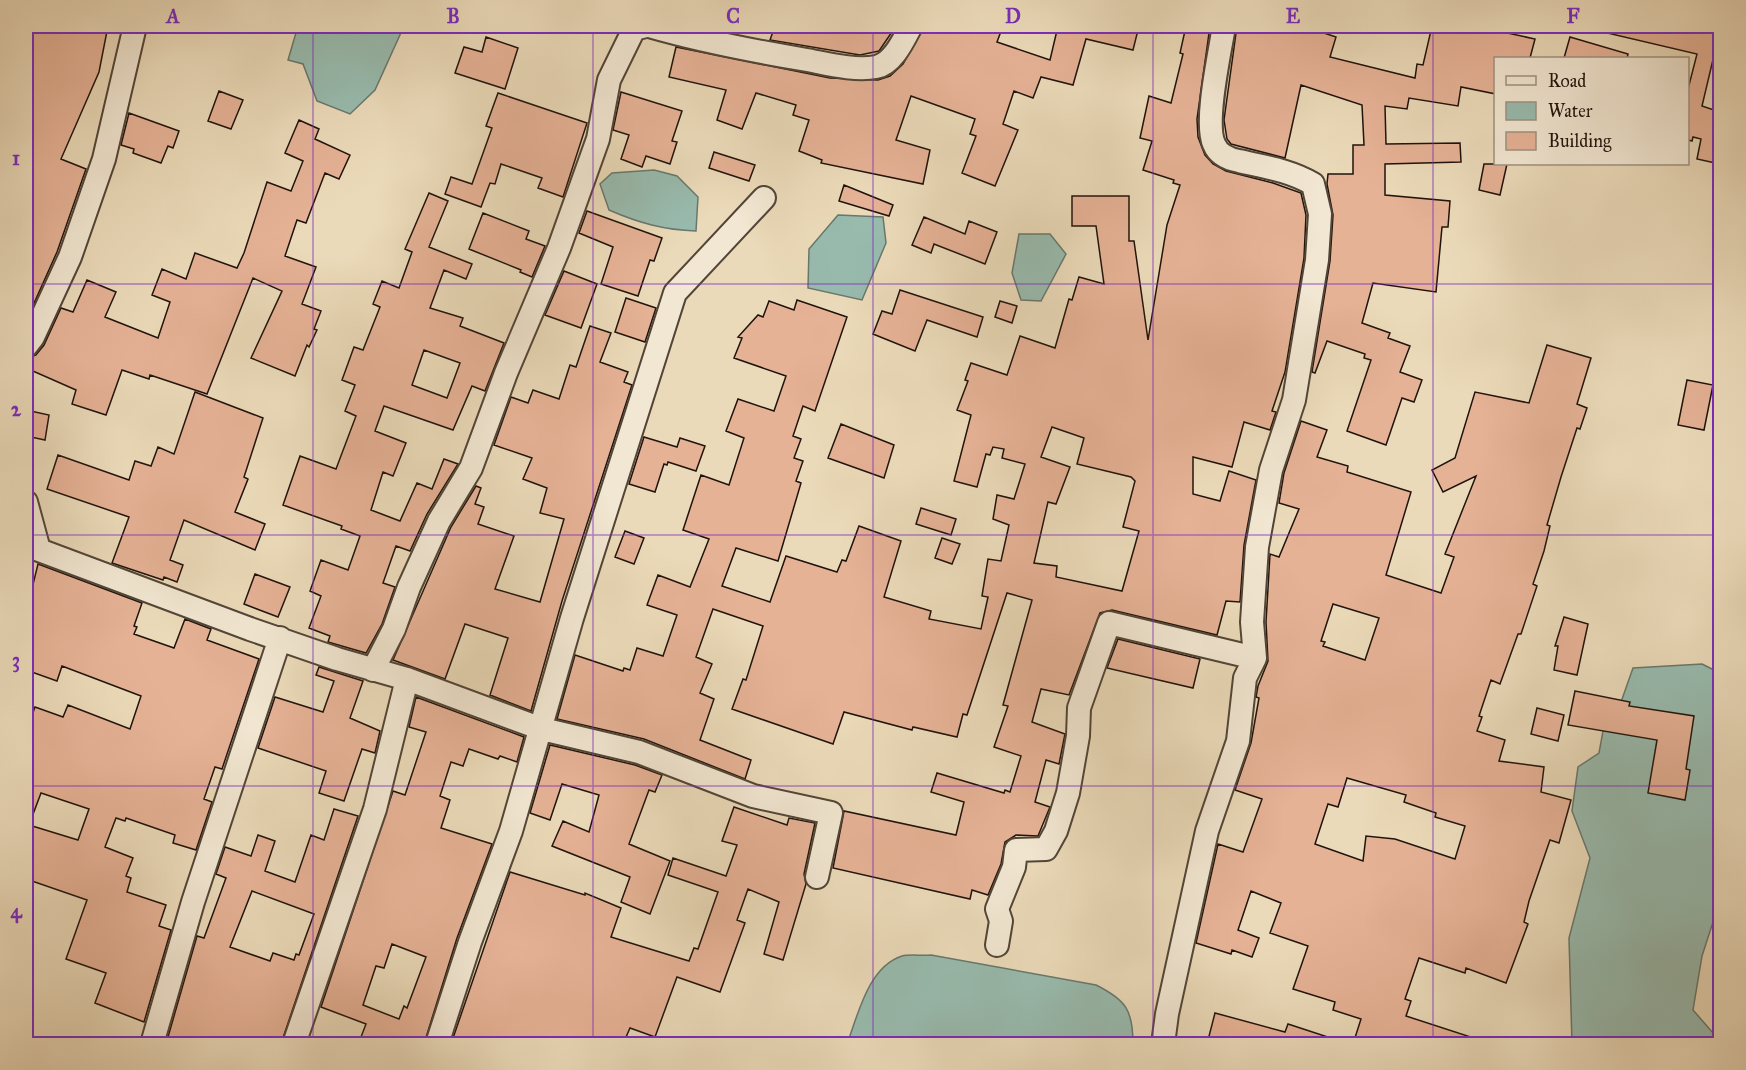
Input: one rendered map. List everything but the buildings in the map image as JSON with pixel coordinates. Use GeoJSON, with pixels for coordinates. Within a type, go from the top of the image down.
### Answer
{"type":"FeatureCollection","features":[{"type":"Feature","properties":{"kind":"street"},"geometry":{"type":"LineString","coordinates":[[26,346],[33,337],[70,257],[104,159],[135,26]]}},
{"type":"Feature","properties":{"kind":"street"},"geometry":{"type":"LineString","coordinates":[[373,670],[394,630],[409,587],[439,521],[471,468],[506,373],[559,248],[598,139],[609,80],[634,29],[647,26],[724,46],[820,62],[877,67],[886,62],[898,49],[911,26]]}},
{"type":"Feature","properties":{"kind":"street"},"geometry":{"type":"LineString","coordinates":[[1163,1044],[1167,1014],[1207,831],[1238,741],[1245,678],[1255,658],[1252,622],[1257,548],[1271,470],[1294,400],[1317,260],[1320,214],[1313,184],[1288,172],[1223,156],[1214,146],[1210,132],[1211,116],[1224,26]]}},
{"type":"Feature","properties":{"kind":"street"},"geometry":{"type":"LineString","coordinates":[[437,1044],[470,942],[511,831],[572,618],[675,293],[764,198]]}},
{"type":"Feature","properties":{"kind":"street"},"geometry":{"type":"LineString","coordinates":[[26,502],[32,557],[111,578],[373,670],[407,679],[542,729],[639,753],[753,796],[831,813],[817,877]]}},
{"type":"Feature","properties":{"kind":"street"},"geometry":{"type":"LineString","coordinates":[[997,945],[1002,921],[996,909],[1014,867],[1016,849],[1046,849],[1056,831],[1068,793],[1078,736],[1079,708],[1109,623],[1255,658]]}},
{"type":"Feature","properties":{"kind":"street"},"geometry":{"type":"LineString","coordinates":[[152,1044],[193,902],[280,638]]}},
{"type":"Feature","properties":{"kind":"street"},"geometry":{"type":"LineString","coordinates":[[294,1044],[375,809],[407,679]]}},
{"type":"Feature","properties":{"kind":"water"},"geometry":{"type":"Polygon","coordinates":[[[298,26],[404,26],[375,90],[350,114],[317,101],[303,64],[288,60],[298,26]]]}},
{"type":"Feature","properties":{"kind":"water"},"geometry":{"type":"Polygon","coordinates":[[[654,170],[677,176],[698,197],[696,231],[652,225],[609,210],[600,184],[612,173],[654,170]]]}},
{"type":"Feature","properties":{"kind":"water"},"geometry":{"type":"Polygon","coordinates":[[[838,215],[883,217],[886,243],[862,300],[808,288],[809,249],[838,215]]]}},
{"type":"Feature","properties":{"kind":"water"},"geometry":{"type":"Polygon","coordinates":[[[1019,234],[1050,234],[1066,254],[1041,301],[1021,300],[1012,273],[1019,234]]]}},
{"type":"Feature","properties":{"kind":"water"},"geometry":{"type":"Polygon","coordinates":[[[1702,664],[1720,673],[1720,863],[1715,872],[1715,916],[1702,956],[1693,1010],[1720,1041],[1720,1044],[1572,1044],[1569,938],[1590,858],[1572,811],[1578,767],[1599,753],[1605,720],[1621,702],[1633,668],[1702,664]]]}},
{"type":"Feature","properties":{"kind":"water"},"geometry":{"type":"Polygon","coordinates":[[[931,955],[1096,985],[1121,1001],[1126,1007],[1133,1032],[1133,1044],[847,1044],[860,1006],[881,970],[902,956],[931,955]]]}}]}
